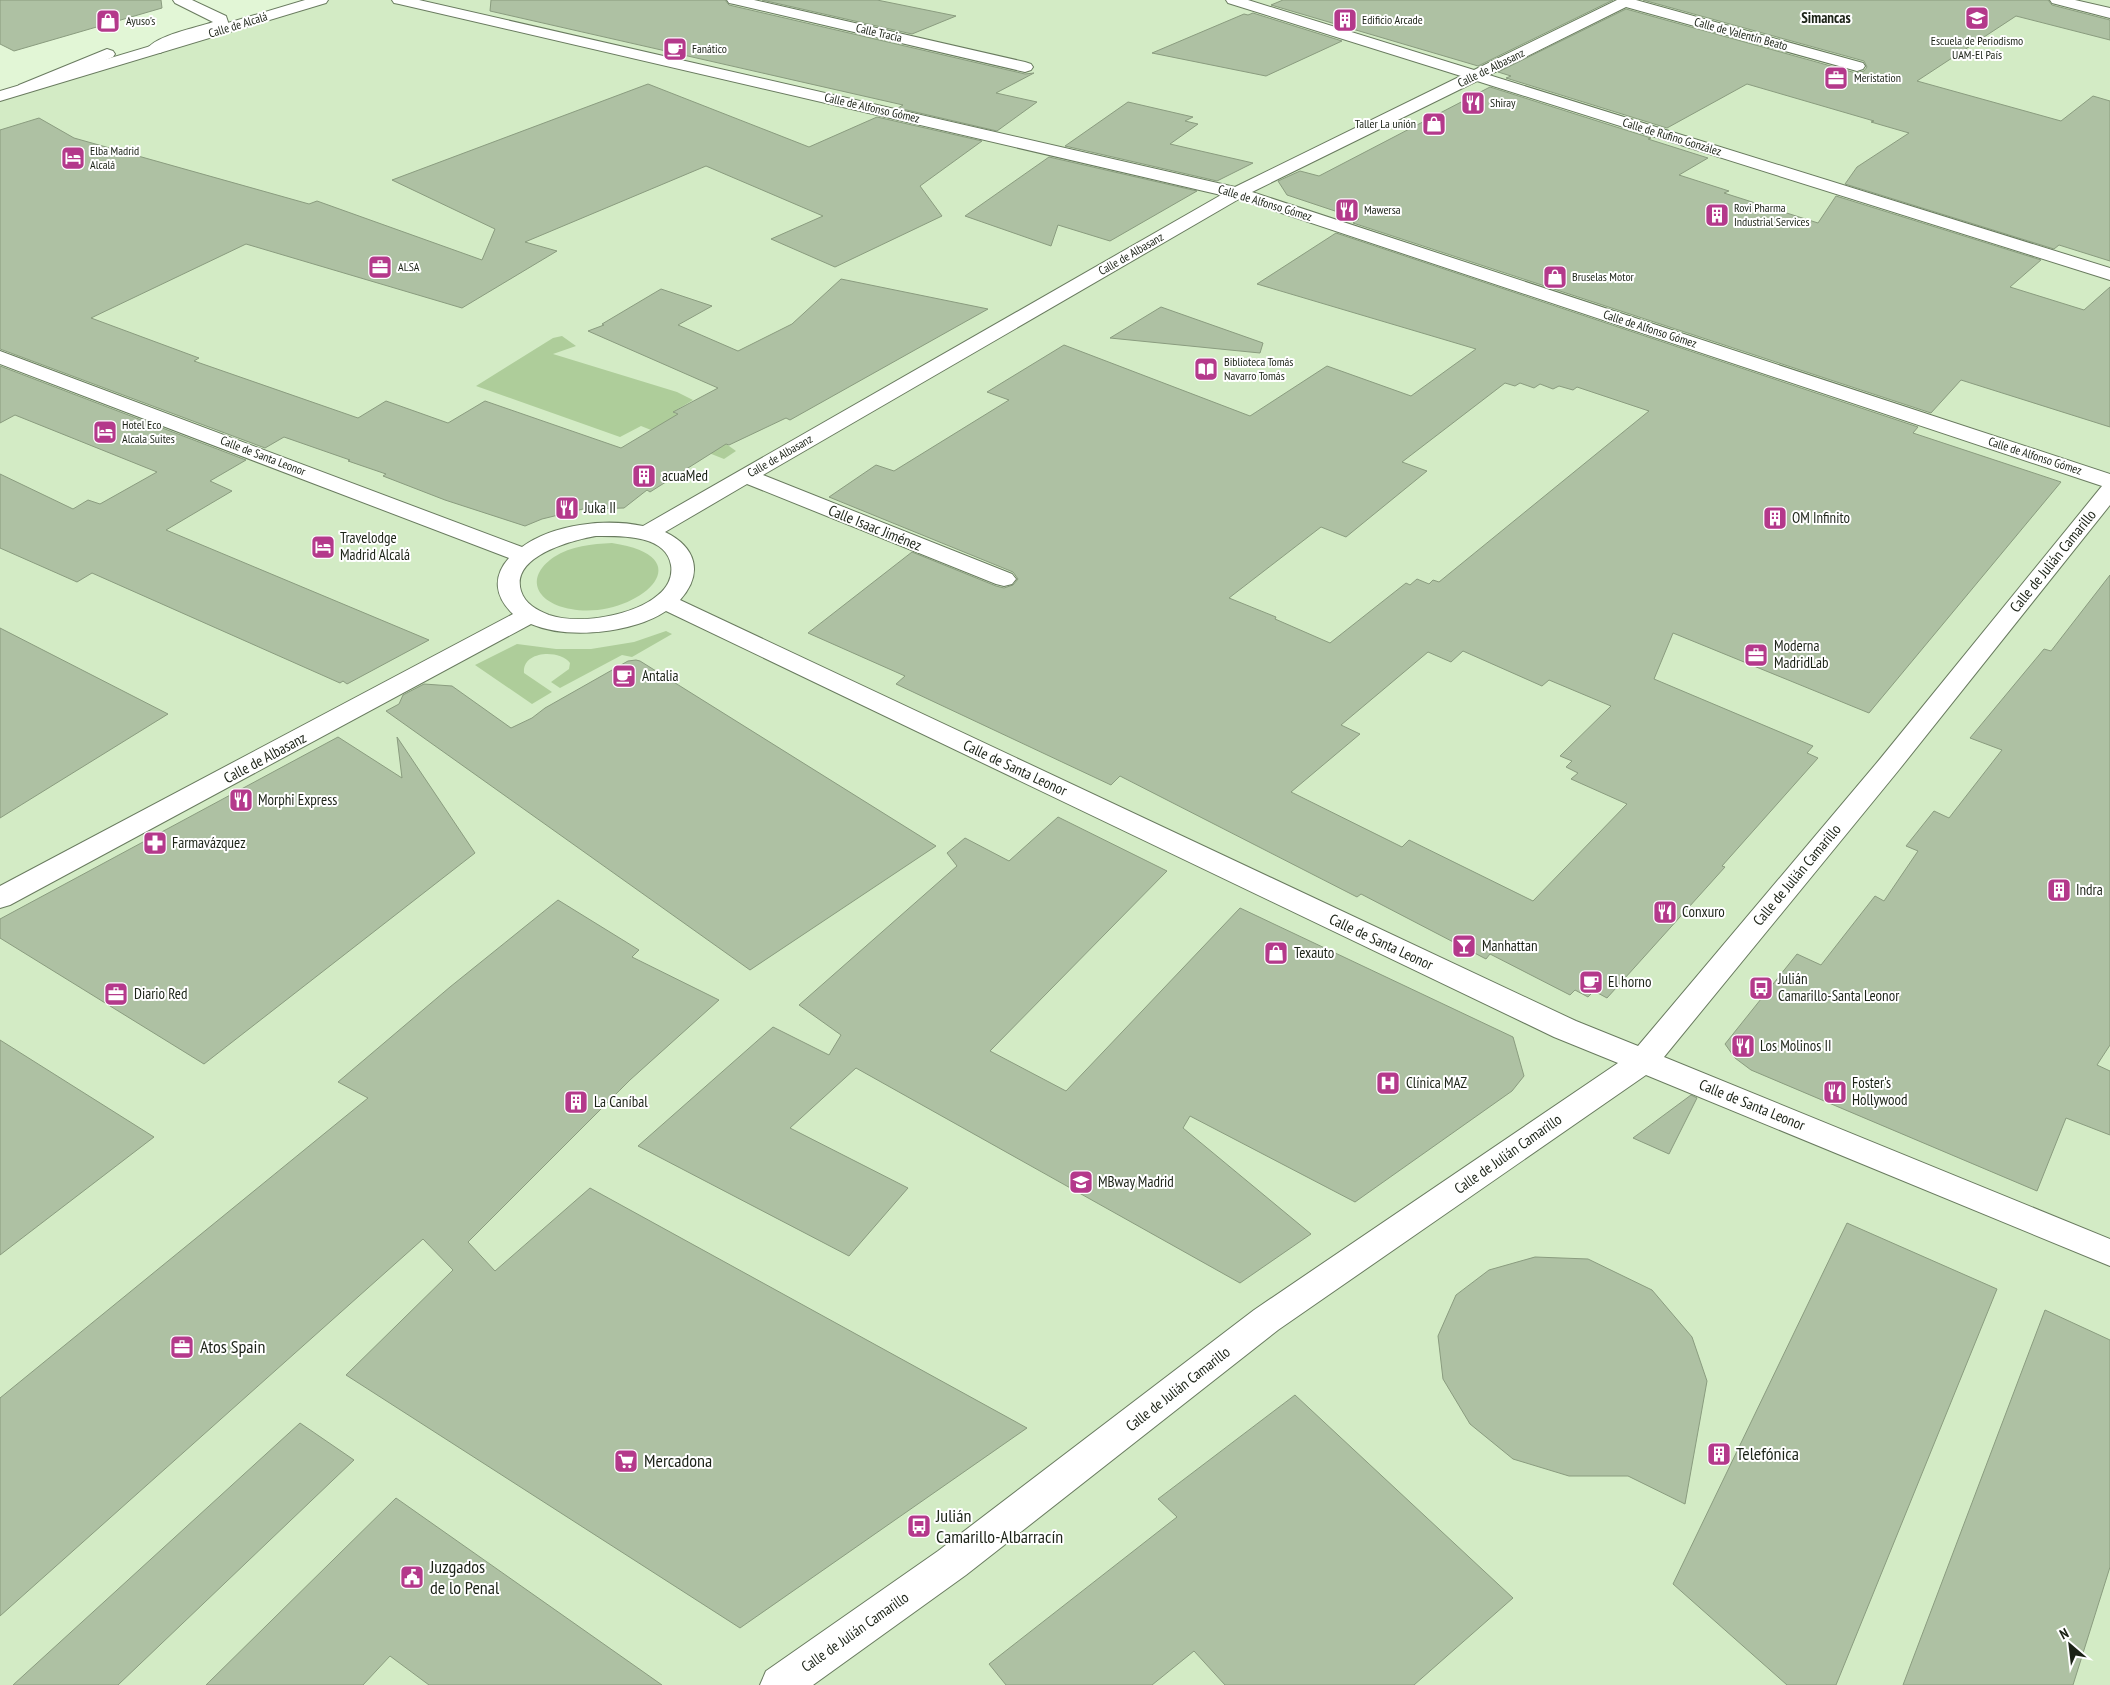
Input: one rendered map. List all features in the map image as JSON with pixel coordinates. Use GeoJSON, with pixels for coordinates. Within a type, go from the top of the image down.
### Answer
{"type":"FeatureCollection","features":[{"type":"Feature","properties":{"kind":"street"},"geometry":{"type":"LineString","coordinates":[[180,0],[221,19]]}},
{"type":"Feature","properties":{"kind":"street","name":"Calle de Alcalá"},"geometry":{"type":"LineString","coordinates":[[5,91],[107,54],[284,0]]}},
{"type":"Feature","properties":{"kind":"street","name":"Calle de Alcalá"},"geometry":{"type":"LineString","coordinates":[[5,91],[154,50],[321,0]]}},
{"type":"Feature","properties":{"kind":"street","name":"Calle de Alfonso Gómez"},"geometry":{"type":"LineString","coordinates":[[399,0],[1236,192],[2110,481]]}},
{"type":"Feature","properties":{"kind":"street","name":"Calle Tracia"},"geometry":{"type":"LineString","coordinates":[[734,0],[1025,66]]}},
{"type":"Feature","properties":{"kind":"street","name":"Calle de Rufino González"},"geometry":{"type":"LineString","coordinates":[[1233,0],[2110,274]]}},
{"type":"Feature","properties":{"kind":"street"},"geometry":{"type":"LineString","coordinates":[[2057,0],[2110,13]]}},
{"type":"Feature","properties":{"kind":"street","name":"Calle de Albasanz"},"geometry":{"type":"LineString","coordinates":[[647,533],[1236,192],[1626,1]]}},
{"type":"Feature","properties":{"kind":"street","name":"Calle de Valentín Beato"},"geometry":{"type":"LineString","coordinates":[[1626,1],[1857,66]]}},
{"type":"Feature","properties":{"kind":"street","name":"Calle de Alcalá"},"geometry":{"type":"LineString","coordinates":[[154,50],[175,38],[221,25],[221,19]]}},
{"type":"Feature","properties":{"kind":"street","name":"Calle de Santa Leonor"},"geometry":{"type":"LineString","coordinates":[[0,357],[525,556]]}},
{"type":"Feature","properties":{"kind":"street","name":"Calle Isaac Jiménez"},"geometry":{"type":"LineString","coordinates":[[746,476],[1004,579]]}},
{"type":"Feature","properties":{"kind":"street","name":"Calle de Julián Camarillo"},"geometry":{"type":"LineString","coordinates":[[780,1685],[952,1564],[1266,1320],[1642,1062],[1889,765],[2110,490]]}},
{"type":"Feature","properties":{"kind":"street"},"geometry":{"type":"LineString","coordinates":[[596,529],[622,529],[647,533],[667,542],[681,555],[685,570],[680,586],[666,602],[642,614],[614,623],[583,626],[554,624],[530,615],[514,603],[508,587],[512,571],[525,556],[544,543],[569,534],[596,529]]}},
{"type":"Feature","properties":{"kind":"street","name":"Calle de Santa Leonor"},"geometry":{"type":"LineString","coordinates":[[666,602],[1538,1016],[1642,1062],[1711,1088],[2110,1253]]}},
{"type":"Feature","properties":{"kind":"street","name":"Calle de Albasanz"},"geometry":{"type":"LineString","coordinates":[[0,898],[530,615]]}},
{"type":"Feature","properties":{"kind":"shaded area"},"geometry":{"type":"Polygon","coordinates":[[[321,0],[2110,0],[2110,1685],[0,1685],[0,360],[25,348],[0,338],[0,96],[321,0]]]}},
{"type":"Feature","properties":{"kind":"shaded area"},"geometry":{"type":"Polygon","coordinates":[[[562,336],[576,346],[553,354],[677,392],[693,400],[673,412],[708,431],[736,451],[724,459],[641,426],[620,437],[476,386],[553,338],[562,336]]]}},
{"type":"Feature","properties":{"kind":"shaded area"},"geometry":{"type":"Polygon","coordinates":[[[612,543],[641,551],[656,561],[658,574],[651,586],[637,597],[617,606],[594,610],[571,609],[550,602],[538,589],[539,574],[544,565],[554,557],[575,548],[612,543]]]}},
{"type":"Feature","properties":{"kind":"shaded area"},"geometry":{"type":"Polygon","coordinates":[[[666,631],[672,634],[632,657],[622,655],[560,688],[551,682],[569,669],[570,663],[565,659],[550,654],[535,656],[525,666],[524,673],[552,692],[532,704],[475,665],[517,644],[556,649],[591,649],[634,642],[666,631]]]}},
{"type":"Feature","properties":{"kind":"building"},"geometry":{"type":"Polygon","coordinates":[[[0,0],[161,0],[162,8],[14,51],[0,44],[0,0]]]}},
{"type":"Feature","properties":{"kind":"building"},"geometry":{"type":"Polygon","coordinates":[[[491,0],[725,0],[729,5],[1025,74],[1034,73],[996,93],[1037,102],[997,131],[898,108],[903,105],[490,11],[491,0]]]}},
{"type":"Feature","properties":{"kind":"building"},"geometry":{"type":"Polygon","coordinates":[[[762,0],[877,0],[956,16],[912,34],[762,0]]]}},
{"type":"Feature","properties":{"kind":"building"},"geometry":{"type":"Polygon","coordinates":[[[1283,0],[1613,0],[1478,66],[1271,5],[1283,0]]]}},
{"type":"Feature","properties":{"kind":"building"},"geometry":{"type":"Polygon","coordinates":[[[1643,0],[2048,0],[2052,5],[2110,20],[2110,40],[2016,16],[1917,81],[2061,121],[2093,96],[2110,101],[2110,261],[2059,245],[2054,249],[1845,184],[1857,167],[1909,133],[1871,122],[1874,121],[1747,84],[1667,128],[1506,78],[1511,76],[1498,72],[1626,9],[1856,73],[1864,71],[1867,67],[1864,61],[1643,0]]]}},
{"type":"Feature","properties":{"kind":"building"},"geometry":{"type":"Polygon","coordinates":[[[1253,13],[1342,41],[1266,76],[1152,53],[1244,14],[1253,13]]]}},
{"type":"Feature","properties":{"kind":"building"},"geometry":{"type":"Polygon","coordinates":[[[648,84],[809,147],[877,117],[982,141],[920,186],[942,216],[835,267],[771,239],[823,216],[706,166],[525,242],[557,251],[462,308],[246,244],[91,318],[199,358],[194,361],[358,418],[386,401],[448,423],[485,401],[621,448],[678,414],[673,412],[718,388],[588,331],[604,325],[602,324],[661,289],[712,306],[678,325],[738,351],[792,324],[841,279],[988,309],[790,420],[786,418],[729,445],[726,444],[650,492],[647,490],[624,508],[583,509],[542,519],[525,526],[445,500],[383,476],[386,474],[284,437],[265,448],[0,349],[0,130],[39,118],[74,138],[309,204],[317,201],[482,260],[495,229],[392,180],[648,84]]]}},
{"type":"Feature","properties":{"kind":"building"},"geometry":{"type":"Polygon","coordinates":[[[1490,87],[1708,158],[1679,175],[1729,191],[1724,193],[1818,223],[1836,196],[2041,260],[2010,287],[2084,310],[2110,287],[2110,427],[1961,380],[1931,413],[1353,223],[1359,219],[1287,195],[1278,181],[1300,171],[1319,176],[1490,87]]]}},
{"type":"Feature","properties":{"kind":"building"},"geometry":{"type":"Polygon","coordinates":[[[1128,102],[1193,117],[1185,121],[1198,124],[1170,144],[1253,163],[1217,181],[1065,146],[1128,102]]]}},
{"type":"Feature","properties":{"kind":"building"},"geometry":{"type":"Polygon","coordinates":[[[1049,157],[1197,191],[1110,241],[1058,225],[1051,246],[965,216],[1049,157]]]}},
{"type":"Feature","properties":{"kind":"building"},"geometry":{"type":"Polygon","coordinates":[[[1336,233],[1918,427],[1913,433],[2061,482],[1869,713],[1673,633],[1654,679],[1813,746],[1807,753],[1818,758],[1722,866],[1725,867],[1607,998],[1594,991],[1588,997],[1575,990],[1570,995],[1490,954],[1486,959],[1361,894],[1357,897],[1120,776],[1111,785],[896,684],[905,676],[808,633],[912,552],[996,586],[1004,588],[1013,585],[1018,579],[1013,572],[829,497],[876,465],[894,471],[1009,400],[987,392],[1064,345],[1250,416],[1327,366],[1411,396],[1476,349],[1257,284],[1336,233]],[[1505,383],[1402,462],[1427,471],[1346,537],[1321,527],[1229,598],[1276,617],[1275,619],[1330,643],[1406,583],[1410,585],[1417,579],[1429,584],[1433,580],[1439,582],[1649,411],[1577,387],[1573,390],[1559,386],[1553,389],[1540,384],[1534,388],[1520,383],[1515,386],[1505,383]],[[1463,651],[1451,662],[1428,652],[1341,725],[1360,734],[1291,792],[1402,847],[1409,840],[1533,901],[1627,804],[1571,779],[1578,773],[1566,767],[1572,761],[1560,756],[1611,706],[1549,680],[1542,686],[1463,651]]]}},
{"type":"Feature","properties":{"kind":"building"},"geometry":{"type":"Polygon","coordinates":[[[1161,307],[1263,343],[1260,353],[1110,338],[1161,307]]]}},
{"type":"Feature","properties":{"kind":"building"},"geometry":{"type":"Polygon","coordinates":[[[0,366],[246,460],[210,481],[232,491],[166,530],[429,640],[347,684],[343,681],[340,683],[92,573],[77,582],[0,548],[0,474],[73,509],[88,500],[100,504],[157,472],[15,415],[0,423],[0,366]]]}},
{"type":"Feature","properties":{"kind":"building"},"geometry":{"type":"Polygon","coordinates":[[[2110,575],[2110,1045],[2097,1065],[2110,1071],[2110,1135],[2066,1118],[2037,1191],[1751,1070],[1735,1058],[1725,1044],[1797,954],[1821,965],[1875,896],[1884,901],[1918,851],[1906,846],[1934,811],[1949,818],[2002,750],[1970,738],[2044,649],[2051,651],[2110,575]]]}},
{"type":"Feature","properties":{"kind":"building"},"geometry":{"type":"Polygon","coordinates":[[[0,628],[168,714],[0,818],[0,628]]]}},
{"type":"Feature","properties":{"kind":"building"},"geometry":{"type":"Polygon","coordinates":[[[636,660],[936,846],[750,970],[386,711],[399,704],[403,695],[424,684],[452,686],[511,728],[532,718],[545,708],[628,661],[636,660]]]}},
{"type":"Feature","properties":{"kind":"building"},"geometry":{"type":"Polygon","coordinates":[[[338,737],[402,778],[397,737],[475,853],[204,1064],[0,938],[0,919],[338,737]]]}},
{"type":"Feature","properties":{"kind":"building"},"geometry":{"type":"Polygon","coordinates":[[[1058,817],[1167,871],[990,1051],[1066,1091],[1240,908],[1513,1037],[1524,1076],[1512,1091],[1355,1202],[1190,1116],[1183,1128],[1311,1234],[1240,1283],[856,1068],[790,1128],[908,1188],[849,1256],[638,1146],[773,1027],[829,1055],[841,1035],[799,1005],[957,866],[947,853],[965,838],[1009,861],[1058,817]]]}},
{"type":"Feature","properties":{"kind":"building"},"geometry":{"type":"Polygon","coordinates":[[[558,900],[639,950],[632,957],[719,1000],[630,1080],[468,1242],[495,1271],[590,1188],[1027,1428],[740,1628],[346,1375],[453,1270],[423,1239],[0,1616],[0,1398],[368,1098],[338,1082],[450,987],[558,900]]]}},
{"type":"Feature","properties":{"kind":"building"},"geometry":{"type":"Polygon","coordinates":[[[0,1040],[154,1137],[0,1255],[0,1040]]]}},
{"type":"Feature","properties":{"kind":"building"},"geometry":{"type":"Polygon","coordinates":[[[1691,1095],[1697,1098],[1669,1154],[1633,1138],[1691,1095]]]}},
{"type":"Feature","properties":{"kind":"building","name":"Telefónica"},"geometry":{"type":"Polygon","coordinates":[[[1847,1223],[1997,1289],[1836,1685],[1787,1685],[1673,1584],[1847,1223]]]}},
{"type":"Feature","properties":{"kind":"building"},"geometry":{"type":"Polygon","coordinates":[[[1535,1257],[1588,1259],[1652,1290],[1692,1337],[1707,1381],[1685,1504],[1628,1476],[1569,1476],[1513,1459],[1470,1424],[1443,1379],[1438,1336],[1456,1295],[1489,1270],[1535,1257]]]}},
{"type":"Feature","properties":{"kind":"building"},"geometry":{"type":"Polygon","coordinates":[[[2045,1310],[2110,1340],[2110,1567],[2073,1685],[1903,1685],[2045,1310]]]}},
{"type":"Feature","properties":{"kind":"building"},"geometry":{"type":"Polygon","coordinates":[[[1295,1395],[1513,1598],[1414,1685],[1225,1685],[1194,1651],[1152,1685],[1006,1685],[989,1664],[1177,1517],[1158,1499],[1295,1395]]]}},
{"type":"Feature","properties":{"kind":"building"},"geometry":{"type":"Polygon","coordinates":[[[300,1423],[354,1460],[118,1685],[13,1685],[300,1423]]]}},
{"type":"Feature","properties":{"kind":"building","name":"Juzgados de lo Penal"},"geometry":{"type":"Polygon","coordinates":[[[396,1498],[662,1685],[429,1685],[390,1656],[363,1685],[206,1685],[396,1498]]]}},
{"type":"Feature","properties":{"kind":"place","name":"Escuela de Periodismo UAM-El País"},"geometry":{"type":"Point","coordinates":[1977,18]}},
{"type":"Feature","properties":{"kind":"place","name":"Edificio Arcade"},"geometry":{"type":"Point","coordinates":[1345,20]}},
{"type":"Feature","properties":{"kind":"place","name":"Ayuso's"},"geometry":{"type":"Point","coordinates":[108,21]}},
{"type":"Feature","properties":{"kind":"place","name":"Fanático"},"geometry":{"type":"Point","coordinates":[675,49]}},
{"type":"Feature","properties":{"kind":"place","name":"Meristation"},"geometry":{"type":"Point","coordinates":[1836,78]}},
{"type":"Feature","properties":{"kind":"place","name":"Shiray"},"geometry":{"type":"Point","coordinates":[1473,103]}},
{"type":"Feature","properties":{"kind":"place","name":"Taller La unión"},"geometry":{"type":"Point","coordinates":[1434,124]}},
{"type":"Feature","properties":{"kind":"place","name":"Elba Madrid Alcalá"},"geometry":{"type":"Point","coordinates":[73,158]}},
{"type":"Feature","properties":{"kind":"place","name":"Mawersa"},"geometry":{"type":"Point","coordinates":[1347,210]}},
{"type":"Feature","properties":{"kind":"place","name":"Rovi Pharma Industrial Services"},"geometry":{"type":"Point","coordinates":[1717,215]}},
{"type":"Feature","properties":{"kind":"place","name":"ALSA"},"geometry":{"type":"Point","coordinates":[380,267]}},
{"type":"Feature","properties":{"kind":"place","name":"Bruselas Motor"},"geometry":{"type":"Point","coordinates":[1555,277]}},
{"type":"Feature","properties":{"kind":"place","name":"Biblioteca Tomás Navarro Tomás"},"geometry":{"type":"Point","coordinates":[1206,369]}},
{"type":"Feature","properties":{"kind":"place","name":"Hotel Eco Alcala Suites"},"geometry":{"type":"Point","coordinates":[105,432]}},
{"type":"Feature","properties":{"kind":"place","name":"acuaMed"},"geometry":{"type":"Point","coordinates":[644,476]}},
{"type":"Feature","properties":{"kind":"place","name":"Juka II"},"geometry":{"type":"Point","coordinates":[567,508]}},
{"type":"Feature","properties":{"kind":"place","name":"OM Infinito"},"geometry":{"type":"Point","coordinates":[1775,518]}},
{"type":"Feature","properties":{"kind":"place","name":"Travelodge Madrid Alcalá"},"geometry":{"type":"Point","coordinates":[323,547]}},
{"type":"Feature","properties":{"kind":"place","name":"Moderna MadridLab"},"geometry":{"type":"Point","coordinates":[1756,655]}},
{"type":"Feature","properties":{"kind":"place","name":"Antalia"},"geometry":{"type":"Point","coordinates":[624,676]}},
{"type":"Feature","properties":{"kind":"place","name":"Morphi Express"},"geometry":{"type":"Point","coordinates":[241,800]}},
{"type":"Feature","properties":{"kind":"place","name":"Farmavázquez"},"geometry":{"type":"Point","coordinates":[155,843]}},
{"type":"Feature","properties":{"kind":"place","name":"Indra"},"geometry":{"type":"Point","coordinates":[2059,890]}},
{"type":"Feature","properties":{"kind":"place","name":"Conxuro"},"geometry":{"type":"Point","coordinates":[1665,912]}},
{"type":"Feature","properties":{"kind":"place","name":"Manhattan"},"geometry":{"type":"Point","coordinates":[1464,946]}},
{"type":"Feature","properties":{"kind":"place","name":"Texauto"},"geometry":{"type":"Point","coordinates":[1276,953]}},
{"type":"Feature","properties":{"kind":"place","name":"El horno"},"geometry":{"type":"Point","coordinates":[1591,982]}},
{"type":"Feature","properties":{"kind":"place","name":"Julián Camarillo-Santa Leonor"},"geometry":{"type":"Point","coordinates":[1761,988]}},
{"type":"Feature","properties":{"kind":"place","name":"Diario Red"},"geometry":{"type":"Point","coordinates":[116,994]}},
{"type":"Feature","properties":{"kind":"place","name":"Los Molinos II"},"geometry":{"type":"Point","coordinates":[1743,1046]}},
{"type":"Feature","properties":{"kind":"place","name":"Clínica MAZ"},"geometry":{"type":"Point","coordinates":[1388,1083]}},
{"type":"Feature","properties":{"kind":"place","name":"Foster's Hollywood"},"geometry":{"type":"Point","coordinates":[1835,1092]}},
{"type":"Feature","properties":{"kind":"place","name":"La Caníbal"},"geometry":{"type":"Point","coordinates":[576,1102]}},
{"type":"Feature","properties":{"kind":"place","name":"MBway Madrid"},"geometry":{"type":"Point","coordinates":[1081,1182]}},
{"type":"Feature","properties":{"kind":"place","name":"Atos Spain"},"geometry":{"type":"Point","coordinates":[182,1347]}},
{"type":"Feature","properties":{"kind":"place","name":"Telefónica"},"geometry":{"type":"Point","coordinates":[1719,1454]}},
{"type":"Feature","properties":{"kind":"place","name":"Mercadona"},"geometry":{"type":"Point","coordinates":[626,1461]}},
{"type":"Feature","properties":{"kind":"place","name":"Julián Camarillo-Albarracín"},"geometry":{"type":"Point","coordinates":[919,1526]}},
{"type":"Feature","properties":{"kind":"place","name":"Juzgados de lo Penal"},"geometry":{"type":"Point","coordinates":[412,1577]}},
{"type":"Feature","properties":{"kind":"district","name":"Simancas"},"geometry":{"type":"Point","coordinates":[1826,18]}}]}
